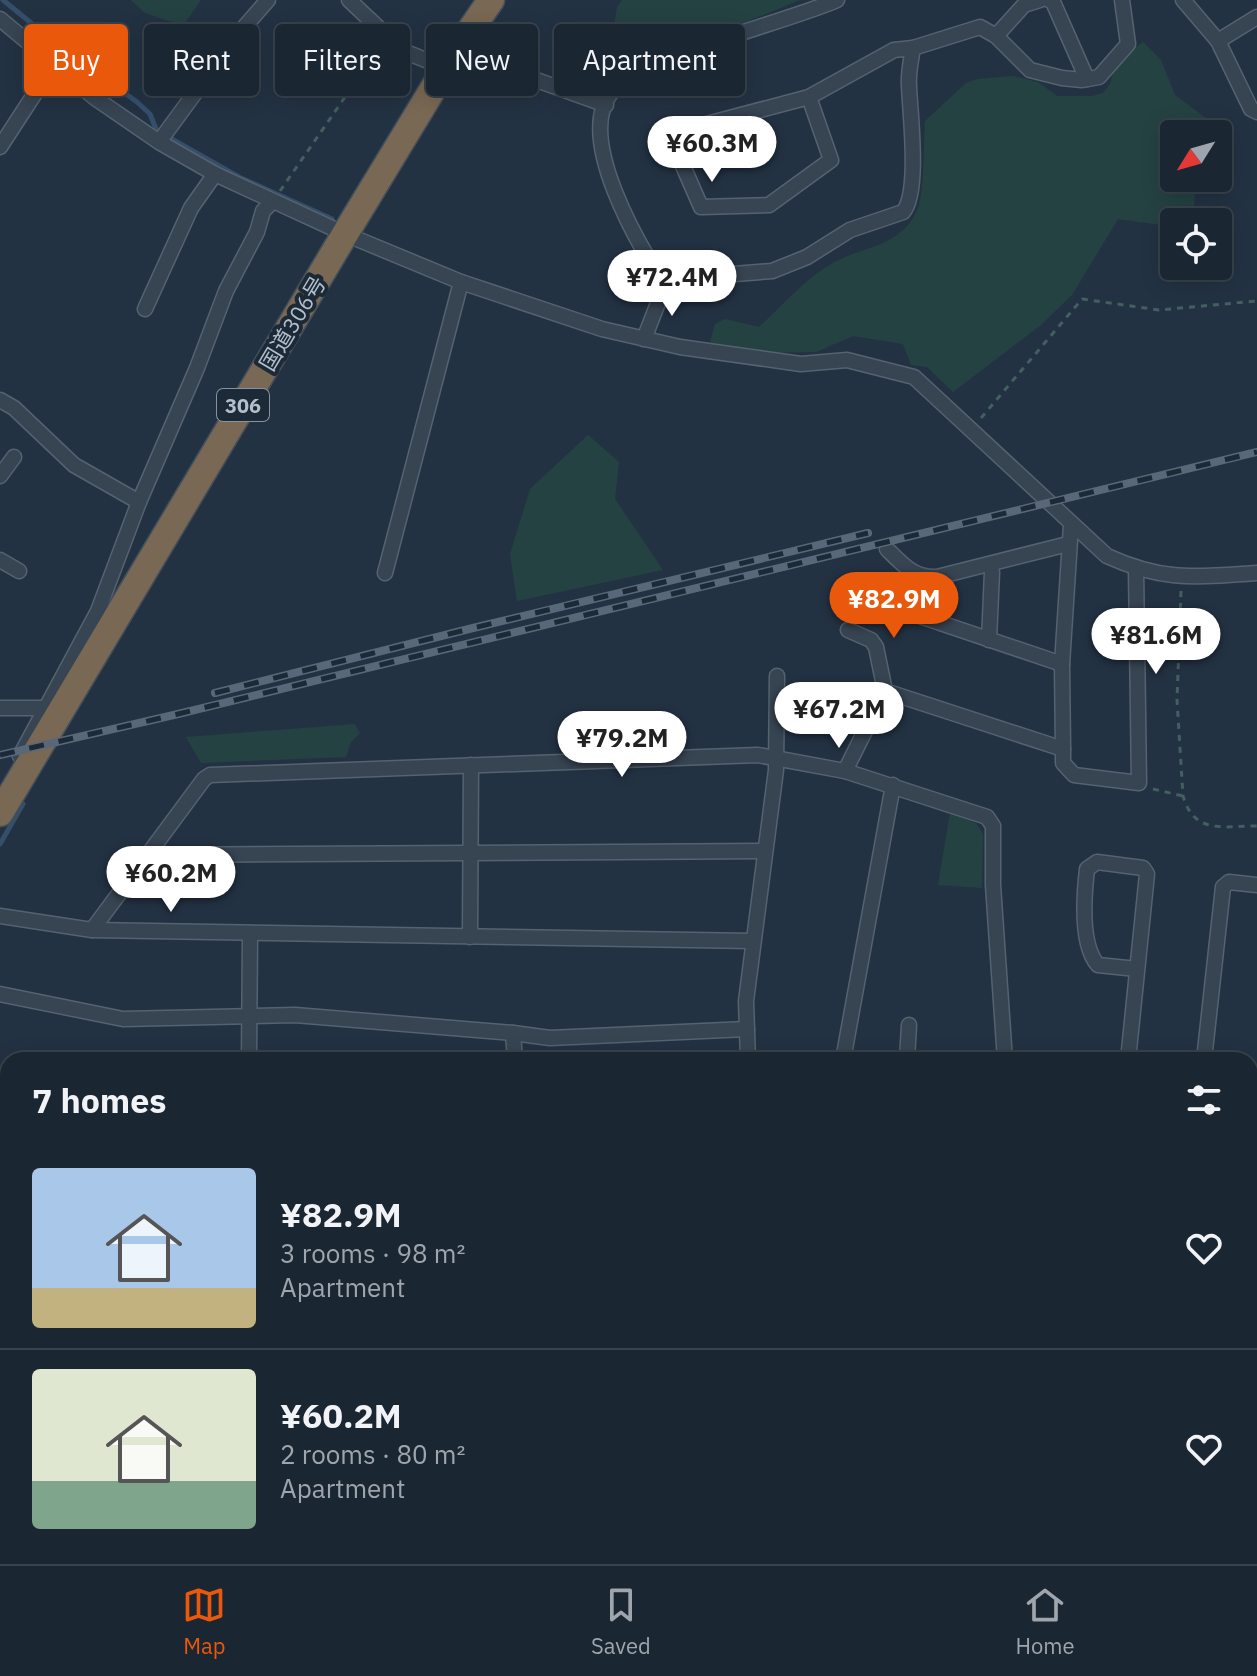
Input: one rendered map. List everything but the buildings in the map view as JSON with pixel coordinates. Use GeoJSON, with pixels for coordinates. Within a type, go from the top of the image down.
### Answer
{"type":"FeatureCollection","features":[{"type":"Feature","properties":{"kind":"highway","name":"国道306号"},"geometry":{"type":"LineString","coordinates":[[475,24],[491,0]]}},
{"type":"Feature","properties":{"kind":"highway","name":"国道306号"},"geometry":{"type":"LineString","coordinates":[[0,813],[429,96]]}},
{"type":"Feature","properties":{"kind":"street"},"geometry":{"type":"LineString","coordinates":[[162,137],[239,33],[268,0]]}},
{"type":"Feature","properties":{"kind":"street"},"geometry":{"type":"LineString","coordinates":[[349,0],[375,24]]}},
{"type":"Feature","properties":{"kind":"street"},"geometry":{"type":"LineString","coordinates":[[665,285],[620,208],[601,141],[602,117],[610,93],[647,69],[837,0]]}},
{"type":"Feature","properties":{"kind":"street"},"geometry":{"type":"LineString","coordinates":[[996,36],[1024,5],[1040,0]]}},
{"type":"Feature","properties":{"kind":"street"},"geometry":{"type":"LineString","coordinates":[[1049,0],[1053,2],[1087,79]]}},
{"type":"Feature","properties":{"kind":"street"},"geometry":{"type":"LineString","coordinates":[[809,97],[831,160],[769,205],[701,207],[669,134],[809,97],[894,50],[913,48],[980,27],[996,36],[1030,70],[1062,78],[1099,77],[1128,44],[1122,0]]}},
{"type":"Feature","properties":{"kind":"street"},"geometry":{"type":"LineString","coordinates":[[1183,0],[1218,41],[1251,109],[1257,112]]}},
{"type":"Feature","properties":{"kind":"street"},"geometry":{"type":"LineString","coordinates":[[1218,41],[1257,17]]}},
{"type":"Feature","properties":{"kind":"street"},"geometry":{"type":"LineString","coordinates":[[0,19],[24,39]]}},
{"type":"Feature","properties":{"kind":"street"},"geometry":{"type":"LineString","coordinates":[[665,285],[709,276],[772,271],[807,257],[850,230],[903,212],[910,198],[912,157],[908,83],[913,48]]}},
{"type":"Feature","properties":{"kind":"street"},"geometry":{"type":"LineString","coordinates":[[538,85],[606,105]]}},
{"type":"Feature","properties":{"kind":"street"},"geometry":{"type":"LineString","coordinates":[[0,147],[33,96]]}},
{"type":"Feature","properties":{"kind":"street"},"geometry":{"type":"LineString","coordinates":[[93,96],[162,137],[215,174],[276,196],[345,234],[461,282],[602,329],[644,339],[801,364],[847,360],[914,377],[1107,556],[1136,569],[1180,578],[1257,573]]}},
{"type":"Feature","properties":{"kind":"street"},"geometry":{"type":"LineString","coordinates":[[145,309],[191,208],[215,174]]}},
{"type":"Feature","properties":{"kind":"street"},"geometry":{"type":"LineString","coordinates":[[0,793],[98,611],[139,502],[197,368],[226,291],[257,232],[263,211],[276,196]]}},
{"type":"Feature","properties":{"kind":"street"},"geometry":{"type":"LineString","coordinates":[[385,573],[461,282]]}},
{"type":"Feature","properties":{"kind":"street"},"geometry":{"type":"LineString","coordinates":[[644,339],[665,285]]}},
{"type":"Feature","properties":{"kind":"street"},"geometry":{"type":"LineString","coordinates":[[0,400],[14,408],[74,465],[139,502]]}},
{"type":"Feature","properties":{"kind":"street"},"geometry":{"type":"LineString","coordinates":[[0,476],[14,457]]}},
{"type":"Feature","properties":{"kind":"street"},"geometry":{"type":"LineString","coordinates":[[1071,525],[1062,664],[1063,763],[1074,775],[1139,783],[1136,569]]}},
{"type":"Feature","properties":{"kind":"street"},"geometry":{"type":"LineString","coordinates":[[887,549],[922,578],[937,577],[1068,544]]}},
{"type":"Feature","properties":{"kind":"street"},"geometry":{"type":"LineString","coordinates":[[0,560],[19,571]]}},
{"type":"Feature","properties":{"kind":"street"},"geometry":{"type":"LineString","coordinates":[[989,640],[992,572]]}},
{"type":"Feature","properties":{"kind":"street"},"geometry":{"type":"LineString","coordinates":[[896,608],[1062,664]]}},
{"type":"Feature","properties":{"kind":"street"},"geometry":{"type":"LineString","coordinates":[[845,771],[885,691],[876,647],[871,640],[848,630]]}},
{"type":"Feature","properties":{"kind":"street"},"geometry":{"type":"LineString","coordinates":[[748,1052],[746,1001],[776,770],[777,676]]}},
{"type":"Feature","properties":{"kind":"street"},"geometry":{"type":"LineString","coordinates":[[885,691],[1063,749]]}},
{"type":"Feature","properties":{"kind":"street"},"geometry":{"type":"LineString","coordinates":[[0,708],[45,708]]}},
{"type":"Feature","properties":{"kind":"street"},"geometry":{"type":"LineString","coordinates":[[92,930],[210,775],[758,755],[775,757],[845,771],[987,817],[993,826],[993,885],[1004,1052]]}},
{"type":"Feature","properties":{"kind":"street"},"geometry":{"type":"LineString","coordinates":[[470,937],[471,765]]}},
{"type":"Feature","properties":{"kind":"street"},"geometry":{"type":"LineString","coordinates":[[844,1052],[893,785]]}},
{"type":"Feature","properties":{"kind":"street"},"geometry":{"type":"LineString","coordinates":[[147,855],[765,851]]}},
{"type":"Feature","properties":{"kind":"street"},"geometry":{"type":"LineString","coordinates":[[1129,1052],[1147,874],[1143,868],[1097,862],[1087,869],[1084,901],[1090,956],[1098,965],[1137,969]]}},
{"type":"Feature","properties":{"kind":"street"},"geometry":{"type":"LineString","coordinates":[[1205,1052],[1223,887],[1229,882],[1257,885]]}},
{"type":"Feature","properties":{"kind":"street"},"geometry":{"type":"LineString","coordinates":[[1,919],[92,930],[250,935],[753,941]]}},
{"type":"Feature","properties":{"kind":"street"},"geometry":{"type":"LineString","coordinates":[[249,1052],[250,935]]}},
{"type":"Feature","properties":{"kind":"street"},"geometry":{"type":"LineString","coordinates":[[0,994],[123,1019],[295,1015],[550,1038],[747,1029]]}},
{"type":"Feature","properties":{"kind":"street"},"geometry":{"type":"LineString","coordinates":[[907,1052],[909,1025]]}},
{"type":"Feature","properties":{"kind":"street"},"geometry":{"type":"LineString","coordinates":[[513,1033],[514,1052]]}},
{"type":"Feature","properties":{"kind":"path"},"geometry":{"type":"LineString","coordinates":[[276,196],[346,96]]}},
{"type":"Feature","properties":{"kind":"path"},"geometry":{"type":"LineString","coordinates":[[972,429],[1082,299],[1159,310],[1257,301]]}},
{"type":"Feature","properties":{"kind":"path"},"geometry":{"type":"LineString","coordinates":[[1180,578],[1177,700],[1186,809],[1194,819],[1208,826],[1257,826]]}},
{"type":"Feature","properties":{"kind":"path"},"geometry":{"type":"LineString","coordinates":[[1139,783],[1147,788],[1183,796]]}},
{"type":"Feature","properties":{"kind":"green space"},"geometry":{"type":"Polygon","coordinates":[[[131,0],[201,0],[184,24],[145,13],[131,0]]]}},
{"type":"Feature","properties":{"kind":"green space"},"geometry":{"type":"Polygon","coordinates":[[[622,0],[800,0],[741,24],[614,24],[617,7],[622,0]]]}},
{"type":"Feature","properties":{"kind":"green space"},"geometry":{"type":"Polygon","coordinates":[[[1143,42],[1161,60],[1175,95],[1209,120],[1160,120],[1160,192],[1195,192],[1194,208],[1160,208],[1160,225],[1118,219],[1072,295],[1041,325],[953,392],[927,367],[911,365],[903,344],[853,336],[816,352],[758,353],[709,346],[715,324],[725,319],[759,327],[819,272],[840,259],[879,245],[911,222],[920,201],[925,121],[966,83],[1013,76],[1038,82],[1057,96],[1092,96],[1103,93],[1110,84],[1116,62],[1143,42]]]}},
{"type":"Feature","properties":{"kind":"green space"},"geometry":{"type":"Polygon","coordinates":[[[588,435],[619,462],[615,499],[663,570],[517,601],[510,554],[530,489],[588,435]]]}},
{"type":"Feature","properties":{"kind":"green space"},"geometry":{"type":"Polygon","coordinates":[[[355,724],[360,733],[351,742],[346,757],[201,763],[186,737],[355,724]]]}},
{"type":"Feature","properties":{"kind":"green space"},"geometry":{"type":"Polygon","coordinates":[[[950,813],[976,823],[983,834],[982,888],[938,885],[950,813]]]}},
{"type":"Feature","properties":{"kind":"waterway"},"geometry":{"type":"LineString","coordinates":[[3,0],[137,102],[150,114],[161,133],[239,177],[332,219]]}},
{"type":"Feature","properties":{"kind":"waterway"},"geometry":{"type":"LineString","coordinates":[[0,844],[23,804]]}},
{"type":"Feature","properties":{"kind":"railway"},"geometry":{"type":"LineString","coordinates":[[0,755],[1257,452]]}},
{"type":"Feature","properties":{"kind":"railway"},"geometry":{"type":"LineString","coordinates":[[215,693],[868,533]]}}]}
